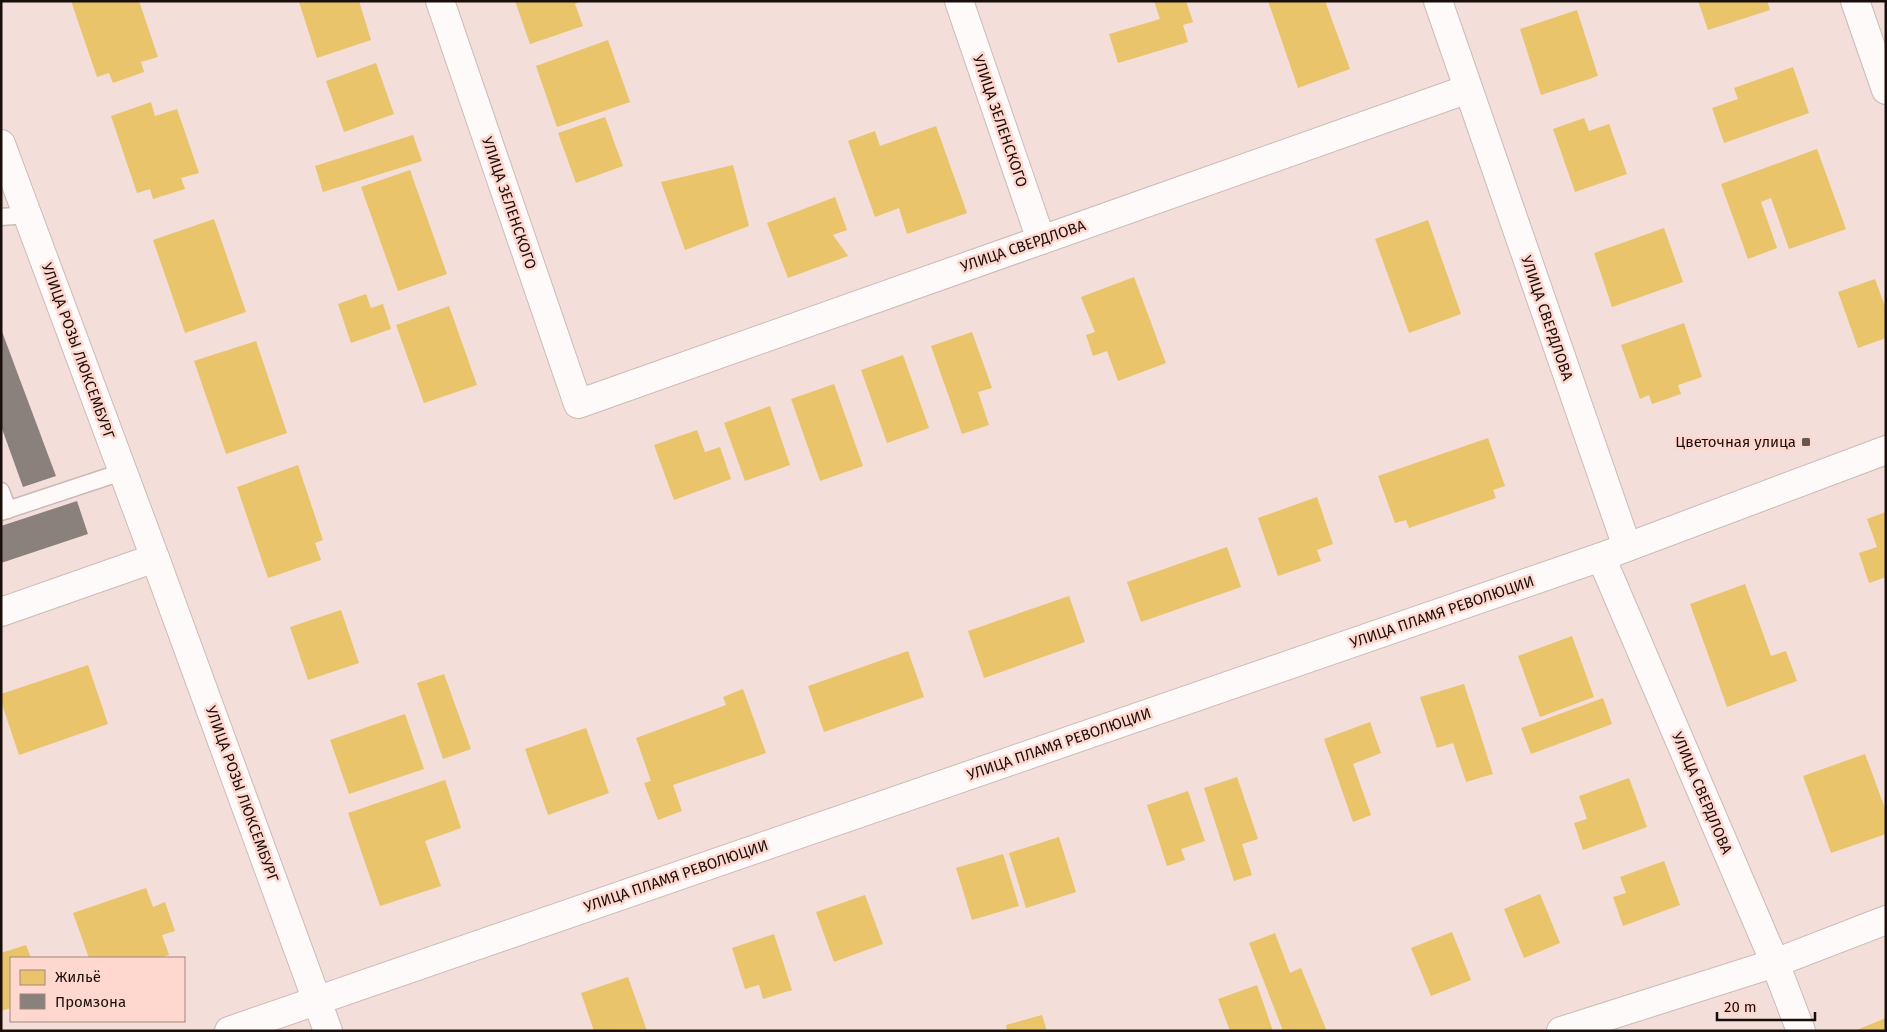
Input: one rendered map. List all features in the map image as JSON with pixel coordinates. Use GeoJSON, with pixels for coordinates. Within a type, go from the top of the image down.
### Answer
{"type":"FeatureCollection","features":[{"type":"Feature","properties":{"kind":"street","name":"УЛИЦА ЗЕЛЕНСКОГО"},"geometry":{"type":"LineString","coordinates":[[440,1],[578,404]]}},
{"type":"Feature","properties":{"kind":"street","name":"УЛИЦА ЗЕЛЕНСКОГО"},"geometry":{"type":"LineString","coordinates":[[959,1],[1041,240]]}},
{"type":"Feature","properties":{"kind":"street","name":"УЛИЦА СВЕРДЛОВА"},"geometry":{"type":"LineString","coordinates":[[1438,1],[1627,547]]}},
{"type":"Feature","properties":{"kind":"street"},"geometry":{"type":"LineString","coordinates":[[1855,1],[1886,90]]}},
{"type":"Feature","properties":{"kind":"street","name":"УЛИЦА СВЕРДЛОВА"},"geometry":{"type":"LineString","coordinates":[[578,404],[1468,89]]}},
{"type":"Feature","properties":{"kind":"street","name":"УЛИЦА РОЗЫ ЛЮКСЕМБУРГ"},"geometry":{"type":"LineString","coordinates":[[1,144],[14,216],[122,472],[328,1031]]}},
{"type":"Feature","properties":{"kind":"street","name":"УЛИЦА ПЛАМЯ РЕВОЛЮЦИИ"},"geometry":{"type":"LineString","coordinates":[[229,1031],[1601,557],[1886,450]]}},
{"type":"Feature","properties":{"kind":"street","name":"УЛИЦА СВЕРДЛОВА"},"geometry":{"type":"LineString","coordinates":[[1601,557],[1775,964],[1801,1031]]}},
{"type":"Feature","properties":{"kind":"street"},"geometry":{"type":"LineString","coordinates":[[1,612],[155,558]]}},
{"type":"Feature","properties":{"kind":"street"},"geometry":{"type":"LineString","coordinates":[[1561,1031],[1775,964],[1886,920]]}},
{"type":"Feature","properties":{"kind":"lane"},"geometry":{"type":"LineString","coordinates":[[1,491],[5,511],[122,472]]}},
{"type":"Feature","properties":{"kind":"building: Жильё"},"geometry":{"type":"Polygon","coordinates":[[[71,1],[139,1],[158,57],[141,62],[144,72],[113,83],[109,73],[97,77],[71,1]]]}},
{"type":"Feature","properties":{"kind":"building: Жильё"},"geometry":{"type":"Polygon","coordinates":[[[359,1],[371,40],[317,58],[299,2],[359,1]]]}},
{"type":"Feature","properties":{"kind":"building: Жильё"},"geometry":{"type":"Polygon","coordinates":[[[515,1],[581,1],[575,4],[583,26],[530,44],[515,1]]]}},
{"type":"Feature","properties":{"kind":"building: Жильё"},"geometry":{"type":"Polygon","coordinates":[[[1154,1],[1186,1],[1193,22],[1183,25],[1188,42],[1118,63],[1109,34],[1160,19],[1154,1]]]}},
{"type":"Feature","properties":{"kind":"building: Жильё"},"geometry":{"type":"Polygon","coordinates":[[[1268,1],[1325,1],[1350,69],[1298,88],[1268,1]]]}},
{"type":"Feature","properties":{"kind":"building: Жильё"},"geometry":{"type":"Polygon","coordinates":[[[1698,1],[1767,1],[1770,10],[1708,30],[1698,1]]]}},
{"type":"Feature","properties":{"kind":"building: Жильё"},"geometry":{"type":"Polygon","coordinates":[[[1577,10],[1598,76],[1541,95],[1520,29],[1577,10]]]}},
{"type":"Feature","properties":{"kind":"building: Жильё"},"geometry":{"type":"Polygon","coordinates":[[[608,40],[630,102],[557,127],[536,66],[608,40]]]}},
{"type":"Feature","properties":{"kind":"building: Жильё"},"geometry":{"type":"Polygon","coordinates":[[[376,63],[394,114],[344,132],[326,81],[376,63]]]}},
{"type":"Feature","properties":{"kind":"building: Жильё"},"geometry":{"type":"Polygon","coordinates":[[[1793,67],[1809,113],[1724,143],[1712,108],[1738,99],[1734,88],[1793,67]]]}},
{"type":"Feature","properties":{"kind":"building: Жильё"},"geometry":{"type":"Polygon","coordinates":[[[151,102],[155,116],[177,109],[199,173],[181,178],[185,189],[153,199],[150,189],[137,193],[111,116],[151,102]]]}},
{"type":"Feature","properties":{"kind":"building: Жильё"},"geometry":{"type":"Polygon","coordinates":[[[605,117],[623,166],[576,183],[558,133],[605,117]]]}},
{"type":"Feature","properties":{"kind":"building: Жильё"},"geometry":{"type":"Polygon","coordinates":[[[1584,118],[1589,131],[1609,124],[1627,174],[1575,192],[1553,129],[1584,118]]]}},
{"type":"Feature","properties":{"kind":"building: Жильё"},"geometry":{"type":"Polygon","coordinates":[[[936,126],[967,213],[907,234],[899,208],[875,217],[848,141],[875,131],[880,146],[936,126]]]}},
{"type":"Feature","properties":{"kind":"building: Жильё"},"geometry":{"type":"Polygon","coordinates":[[[413,135],[422,161],[323,192],[315,166],[413,135]]]}},
{"type":"Feature","properties":{"kind":"building: Жильё"},"geometry":{"type":"Polygon","coordinates":[[[1817,149],[1846,229],[1789,249],[1771,198],[1761,202],[1777,248],[1748,259],[1721,184],[1817,149]]]}},
{"type":"Feature","properties":{"kind":"building: Жильё"},"geometry":{"type":"Polygon","coordinates":[[[733,165],[749,226],[685,250],[661,182],[733,165]]]}},
{"type":"Feature","properties":{"kind":"building: Жильё"},"geometry":{"type":"Polygon","coordinates":[[[410,170],[447,274],[398,291],[361,187],[410,170]]]}},
{"type":"Feature","properties":{"kind":"building: Жильё"},"geometry":{"type":"Polygon","coordinates":[[[835,197],[847,230],[833,235],[848,256],[788,278],[767,223],[835,197]]]}},
{"type":"Feature","properties":{"kind":"building: Жильё"},"geometry":{"type":"Polygon","coordinates":[[[214,219],[246,312],[185,333],[153,240],[214,219]]]}},
{"type":"Feature","properties":{"kind":"building: Жильё"},"geometry":{"type":"Polygon","coordinates":[[[1428,220],[1461,314],[1409,333],[1375,239],[1428,220]]]}},
{"type":"Feature","properties":{"kind":"building: Жильё"},"geometry":{"type":"Polygon","coordinates":[[[1664,228],[1683,282],[1612,307],[1594,253],[1664,228]]]}},
{"type":"Feature","properties":{"kind":"building: Жильё"},"geometry":{"type":"Polygon","coordinates":[[[1134,277],[1166,363],[1118,381],[1107,351],[1093,356],[1086,335],[1095,332],[1081,297],[1134,277]]]}},
{"type":"Feature","properties":{"kind":"building: Жильё"},"geometry":{"type":"Polygon","coordinates":[[[1875,279],[1886,309],[1886,338],[1858,348],[1838,292],[1875,279]]]}},
{"type":"Feature","properties":{"kind":"building: Жильё"},"geometry":{"type":"Polygon","coordinates":[[[366,294],[371,308],[383,304],[391,329],[351,343],[338,304],[366,294]]]}},
{"type":"Feature","properties":{"kind":"building: Жильё"},"geometry":{"type":"Polygon","coordinates":[[[449,306],[477,385],[424,403],[396,325],[449,306]]]}},
{"type":"Feature","properties":{"kind":"building: Жильё"},"geometry":{"type":"Polygon","coordinates":[[[1684,323],[1702,377],[1678,385],[1681,394],[1652,404],[1649,395],[1640,399],[1621,345],[1684,323]]]}},
{"type":"Feature","properties":{"kind":"building: Жильё"},"geometry":{"type":"Polygon","coordinates":[[[972,332],[992,388],[978,392],[989,425],[962,434],[931,346],[972,332]]]}},
{"type":"Feature","properties":{"kind":"building: Жильё"},"geometry":{"type":"Polygon","coordinates":[[[256,341],[287,433],[226,454],[194,361],[256,341]]]}},
{"type":"Feature","properties":{"kind":"building: Жильё"},"geometry":{"type":"Polygon","coordinates":[[[903,355],[929,428],[887,443],[861,370],[903,355]]]}},
{"type":"Feature","properties":{"kind":"building: Жильё"},"geometry":{"type":"Polygon","coordinates":[[[834,384],[863,466],[820,481],[791,399],[834,384]]]}},
{"type":"Feature","properties":{"kind":"building: Жильё"},"geometry":{"type":"Polygon","coordinates":[[[770,406],[790,465],[745,481],[724,423],[770,406]]]}},
{"type":"Feature","properties":{"kind":"building: Жильё"},"geometry":{"type":"Polygon","coordinates":[[[697,430],[705,452],[720,447],[731,479],[674,500],[654,445],[697,430]]]}},
{"type":"Feature","properties":{"kind":"building: Жильё"},"geometry":{"type":"Polygon","coordinates":[[[1488,438],[1505,486],[1493,490],[1496,498],[1409,528],[1406,520],[1395,523],[1378,476],[1488,438]]]}},
{"type":"Feature","properties":{"kind":"building: Жильё"},"geometry":{"type":"Polygon","coordinates":[[[298,465],[323,540],[315,543],[321,560],[268,578],[237,487],[298,465]]]}},
{"type":"Feature","properties":{"kind":"building: Жильё"},"geometry":{"type":"Polygon","coordinates":[[[1317,497],[1333,544],[1317,550],[1321,561],[1278,576],[1258,518],[1317,497]]]}},
{"type":"Feature","properties":{"kind":"building: Жильё"},"geometry":{"type":"Polygon","coordinates":[[[1886,512],[1886,577],[1869,583],[1859,553],[1877,547],[1867,519],[1886,512]]]}},
{"type":"Feature","properties":{"kind":"building: Жильё"},"geometry":{"type":"Polygon","coordinates":[[[1227,547],[1241,587],[1141,622],[1127,582],[1227,547]]]}},
{"type":"Feature","properties":{"kind":"building: Жильё"},"geometry":{"type":"Polygon","coordinates":[[[1745,584],[1771,656],[1786,651],[1797,681],[1727,707],[1690,604],[1745,584]]]}},
{"type":"Feature","properties":{"kind":"building: Жильё"},"geometry":{"type":"Polygon","coordinates":[[[1069,596],[1085,642],[984,678],[968,631],[1069,596]]]}},
{"type":"Feature","properties":{"kind":"building: Жильё"},"geometry":{"type":"Polygon","coordinates":[[[341,610],[359,663],[308,680],[290,627],[341,610]]]}},
{"type":"Feature","properties":{"kind":"building: Жильё"},"geometry":{"type":"Polygon","coordinates":[[[1572,636],[1594,697],[1540,717],[1518,656],[1572,636]]]}},
{"type":"Feature","properties":{"kind":"building: Жильё"},"geometry":{"type":"Polygon","coordinates":[[[908,651],[924,697],[824,732],[808,686],[908,651]]]}},
{"type":"Feature","properties":{"kind":"building: Жильё"},"geometry":{"type":"Polygon","coordinates":[[[88,665],[108,724],[19,755],[1,701],[1,694],[88,665]]]}},
{"type":"Feature","properties":{"kind":"building: Жильё"},"geometry":{"type":"Polygon","coordinates":[[[444,674],[471,749],[443,759],[417,683],[444,674]]]}},
{"type":"Feature","properties":{"kind":"building: Жильё"},"geometry":{"type":"Polygon","coordinates":[[[1464,684],[1493,774],[1466,782],[1453,743],[1437,748],[1420,697],[1464,684]]]}},
{"type":"Feature","properties":{"kind":"building: Жильё"},"geometry":{"type":"Polygon","coordinates":[[[743,689],[766,753],[673,785],[682,811],[658,820],[644,783],[651,781],[636,738],[726,705],[723,697],[743,689]]]}},
{"type":"Feature","properties":{"kind":"building: Жильё"},"geometry":{"type":"Polygon","coordinates":[[[1603,698],[1612,724],[1531,754],[1521,728],[1603,698]]]}},
{"type":"Feature","properties":{"kind":"building: Жильё"},"geometry":{"type":"Polygon","coordinates":[[[405,714],[424,769],[349,794],[330,740],[405,714]]]}},
{"type":"Feature","properties":{"kind":"building: Жильё"},"geometry":{"type":"Polygon","coordinates":[[[1370,722],[1381,753],[1353,764],[1371,815],[1353,822],[1324,739],[1370,722]]]}},
{"type":"Feature","properties":{"kind":"building: Жильё"},"geometry":{"type":"Polygon","coordinates":[[[586,728],[609,793],[548,815],[525,749],[586,728]]]}},
{"type":"Feature","properties":{"kind":"building: Жильё"},"geometry":{"type":"Polygon","coordinates":[[[1865,754],[1886,811],[1886,834],[1831,853],[1803,776],[1865,754]]]}},
{"type":"Feature","properties":{"kind":"building: Жильё"},"geometry":{"type":"Polygon","coordinates":[[[1237,777],[1258,839],[1242,844],[1252,875],[1234,881],[1204,788],[1237,777]]]}},
{"type":"Feature","properties":{"kind":"building: Жильё"},"geometry":{"type":"Polygon","coordinates":[[[1629,778],[1647,827],[1583,850],[1574,823],[1587,819],[1579,796],[1629,778]]]}},
{"type":"Feature","properties":{"kind":"building: Жильё"},"geometry":{"type":"Polygon","coordinates":[[[445,780],[461,828],[425,841],[441,886],[380,906],[348,813],[445,780]]]}},
{"type":"Feature","properties":{"kind":"building: Жильё"},"geometry":{"type":"Polygon","coordinates":[[[1188,791],[1205,841],[1181,849],[1185,860],[1167,866],[1147,805],[1188,791]]]}},
{"type":"Feature","properties":{"kind":"building: Жильё"},"geometry":{"type":"Polygon","coordinates":[[[1059,837],[1076,892],[1026,908],[1009,853],[1059,837]]]}},
{"type":"Feature","properties":{"kind":"building: Жильё"},"geometry":{"type":"Polygon","coordinates":[[[1003,854],[1019,906],[972,920],[956,868],[1003,854]]]}},
{"type":"Feature","properties":{"kind":"building: Жильё"},"geometry":{"type":"Polygon","coordinates":[[[1664,861],[1680,905],[1623,926],[1613,897],[1626,893],[1620,877],[1664,861]]]}},
{"type":"Feature","properties":{"kind":"building: Жильё"},"geometry":{"type":"Polygon","coordinates":[[[146,888],[153,907],[165,902],[175,931],[162,935],[169,955],[162,957],[89,957],[73,913],[146,888]]]}},
{"type":"Feature","properties":{"kind":"building: Жильё"},"geometry":{"type":"Polygon","coordinates":[[[1540,894],[1560,943],[1524,958],[1504,909],[1540,894]]]}},
{"type":"Feature","properties":{"kind":"building: Жильё"},"geometry":{"type":"Polygon","coordinates":[[[865,895],[883,944],[834,962],[816,912],[865,895]]]}},
{"type":"Feature","properties":{"kind":"building: Жильё"},"geometry":{"type":"Polygon","coordinates":[[[1452,932],[1471,980],[1431,996],[1411,948],[1452,932]]]}},
{"type":"Feature","properties":{"kind":"building: Жильё"},"geometry":{"type":"Polygon","coordinates":[[[1275,933],[1290,973],[1301,968],[1326,1029],[1321,1031],[1283,1031],[1249,943],[1275,933]]]}},
{"type":"Feature","properties":{"kind":"building: Жильё"},"geometry":{"type":"Polygon","coordinates":[[[774,934],[792,990],[763,999],[759,985],[745,989],[732,948],[774,934]]]}},
{"type":"Feature","properties":{"kind":"building: Жильё"},"geometry":{"type":"Polygon","coordinates":[[[26,945],[31,957],[10,957],[10,1008],[1,1011],[1,953],[26,945]]]}},
{"type":"Feature","properties":{"kind":"building: Жильё"},"geometry":{"type":"Polygon","coordinates":[[[628,977],[647,1031],[594,1031],[581,993],[628,977]]]}},
{"type":"Feature","properties":{"kind":"building: Жильё"},"geometry":{"type":"Polygon","coordinates":[[[1257,985],[1273,1031],[1230,1031],[1218,999],[1257,985]]]}},
{"type":"Feature","properties":{"kind":"building: Жильё"},"geometry":{"type":"Polygon","coordinates":[[[1042,1015],[1047,1031],[1007,1031],[1006,1025],[1042,1015]]]}},
{"type":"Feature","properties":{"kind":"building: Жильё"},"geometry":{"type":"Polygon","coordinates":[[[1886,1018],[1886,1031],[1854,1031],[1886,1018]]]}},
{"type":"Feature","properties":{"kind":"building: Промзона"},"geometry":{"type":"Polygon","coordinates":[[[1,329],[56,476],[23,487],[1,426],[1,329]]]}},
{"type":"Feature","properties":{"kind":"building: Промзона"},"geometry":{"type":"Polygon","coordinates":[[[77,501],[88,534],[1,563],[1,526],[77,501]]]}},
{"type":"Feature","properties":{"kind":"place","name":"Цветочная улица"},"geometry":{"type":"Point","coordinates":[1806,442]}}]}
